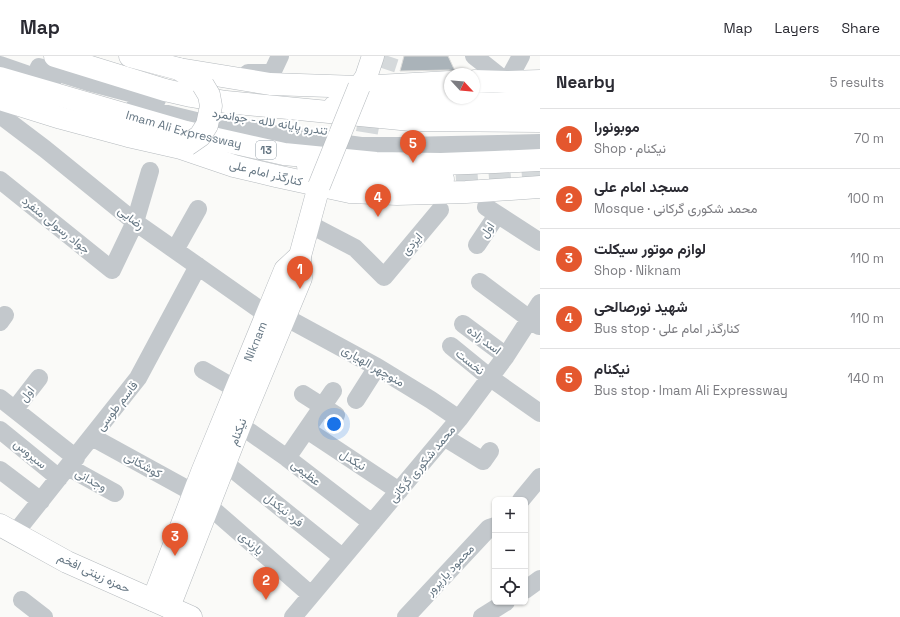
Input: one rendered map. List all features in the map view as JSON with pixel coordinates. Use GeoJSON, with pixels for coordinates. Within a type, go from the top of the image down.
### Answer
{"type":"FeatureCollection","features":[{"type":"Feature","properties":{"kind":"main road"},"geometry":{"type":"LineString","coordinates":[[55,56],[165,90],[226,102],[411,120],[540,121]]}},
{"type":"Feature","properties":{"kind":"main road"},"geometry":{"type":"LineString","coordinates":[[130,56],[172,60],[270,84],[360,87],[444,82]]}},
{"type":"Feature","properties":{"kind":"main road","name":"Niknam"},"geometry":{"type":"LineString","coordinates":[[360,87],[359,74],[365,56]]}},
{"type":"Feature","properties":{"kind":"main road","name":"Niknam"},"geometry":{"type":"LineString","coordinates":[[163,608],[201,499],[236,389],[276,316],[285,270],[300,256],[319,186],[360,87],[366,78],[373,56]]}},
{"type":"Feature","properties":{"kind":"main road"},"geometry":{"type":"LineString","coordinates":[[172,60],[203,85],[209,95],[211,106],[207,126],[200,136],[184,146]]}},
{"type":"Feature","properties":{"kind":"main road","name":"Imam Ali Expressway"},"geometry":{"type":"LineString","coordinates":[[0,78],[186,132],[284,154],[376,163],[456,163],[540,160]]}},
{"type":"Feature","properties":{"kind":"main road"},"geometry":{"type":"LineString","coordinates":[[480,81],[540,81]]}},
{"type":"Feature","properties":{"kind":"main road","name":"کنارگذر امام علی"},"geometry":{"type":"LineString","coordinates":[[0,99],[61,118],[128,136],[184,146],[234,166],[350,192],[397,194],[466,192],[540,186]]}},
{"type":"Feature","properties":{"kind":"main road"},"geometry":{"type":"LineString","coordinates":[[301,110],[409,100],[499,104],[540,101]]}},
{"type":"Feature","properties":{"kind":"main road"},"geometry":{"type":"LineString","coordinates":[[284,154],[298,164],[368,176],[446,179],[540,176]]}},
{"type":"Feature","properties":{"kind":"main road","name":"نیکنام"},"geometry":{"type":"LineString","coordinates":[[201,499],[225,463],[240,425],[276,316]]}},
{"type":"Feature","properties":{"kind":"main road","name":"حمزه زینتی افخم"},"geometry":{"type":"LineString","coordinates":[[7,529],[67,562],[163,608],[191,617]]}},
{"type":"Feature","properties":{"kind":"street","name":"تندرو پایانه لاله - جوانمرد"},"geometry":{"type":"LineString","coordinates":[[7,56],[88,82],[199,111],[265,123],[365,136],[452,136],[540,132]]}},
{"type":"Feature","properties":{"kind":"street"},"geometry":{"type":"LineString","coordinates":[[172,60],[246,73],[272,73],[280,56]]}},
{"type":"Feature","properties":{"kind":"street"},"geometry":{"type":"LineString","coordinates":[[474,56],[507,82],[521,56]]}},
{"type":"Feature","properties":{"kind":"street"},"geometry":{"type":"LineString","coordinates":[[0,65],[65,87],[150,111],[196,122],[252,132],[361,146],[540,143]]}},
{"type":"Feature","properties":{"kind":"street","name":"رضایی"},"geometry":{"type":"LineString","coordinates":[[0,115],[45,149],[135,222],[198,266],[276,316]]}},
{"type":"Feature","properties":{"kind":"street"},"geometry":{"type":"LineString","coordinates":[[135,222],[150,170]]}},
{"type":"Feature","properties":{"kind":"street","name":"جواد رسولی منفرد"},"geometry":{"type":"LineString","coordinates":[[0,180],[112,270],[135,222]]}},
{"type":"Feature","properties":{"kind":"street"},"geometry":{"type":"LineString","coordinates":[[175,250],[198,210]]}},
{"type":"Feature","properties":{"kind":"street","name":"ایزدی"},"geometry":{"type":"LineString","coordinates":[[309,224],[355,248],[384,277],[440,210]]}},
{"type":"Feature","properties":{"kind":"street","name":"اول"},"geometry":{"type":"LineString","coordinates":[[477,245],[492,211],[540,242]]}},
{"type":"Feature","properties":{"kind":"street","name":"قاسم طوسی"},"geometry":{"type":"LineString","coordinates":[[7,529],[41,501],[138,378],[198,266]]}},
{"type":"Feature","properties":{"kind":"street"},"geometry":{"type":"LineString","coordinates":[[480,282],[535,323]]}},
{"type":"Feature","properties":{"kind":"street","name":"محمد شکوری گرکانی"},"geometry":{"type":"LineString","coordinates":[[293,617],[459,419],[506,356],[535,323],[540,303]]}},
{"type":"Feature","properties":{"kind":"street","name":"منوچهر الهیاری"},"geometry":{"type":"LineString","coordinates":[[276,316],[377,367],[459,419]]}},
{"type":"Feature","properties":{"kind":"street","name":"اسد زاده"},"geometry":{"type":"LineString","coordinates":[[463,324],[506,356]]}},
{"type":"Feature","properties":{"kind":"street","name":"نخست"},"geometry":{"type":"LineString","coordinates":[[451,346],[489,378],[540,413]]}},
{"type":"Feature","properties":{"kind":"street"},"geometry":{"type":"LineString","coordinates":[[356,400],[377,367]]}},
{"type":"Feature","properties":{"kind":"street"},"geometry":{"type":"LineString","coordinates":[[203,370],[236,389]]}},
{"type":"Feature","properties":{"kind":"street","name":"اول"},"geometry":{"type":"LineString","coordinates":[[15,409],[39,378]]}},
{"type":"Feature","properties":{"kind":"street"},"geometry":{"type":"LineString","coordinates":[[287,458],[307,430],[329,411],[333,391]]}},
{"type":"Feature","properties":{"kind":"street"},"geometry":{"type":"LineString","coordinates":[[303,394],[329,411]]}},
{"type":"Feature","properties":{"kind":"street"},"geometry":{"type":"LineString","coordinates":[[0,398],[15,409],[68,467]]}},
{"type":"Feature","properties":{"kind":"street","name":"عظیمی"},"geometry":{"type":"LineString","coordinates":[[240,425],[287,458],[372,523]]}},
{"type":"Feature","properties":{"kind":"street","name":"سیروس"},"geometry":{"type":"LineString","coordinates":[[0,430],[68,467]]}},
{"type":"Feature","properties":{"kind":"street","name":"نیکدل"},"geometry":{"type":"LineString","coordinates":[[307,430],[399,491]]}},
{"type":"Feature","properties":{"kind":"street","name":"کوشکانی"},"geometry":{"type":"LineString","coordinates":[[92,437],[201,499]]}},
{"type":"Feature","properties":{"kind":"street"},"geometry":{"type":"LineString","coordinates":[[444,437],[483,461],[490,451]]}},
{"type":"Feature","properties":{"kind":"street","name":"فرد نیکدل"},"geometry":{"type":"LineString","coordinates":[[225,463],[342,557]]}},
{"type":"Feature","properties":{"kind":"street","name":"وجدانی"},"geometry":{"type":"LineString","coordinates":[[68,467],[115,493]]}},
{"type":"Feature","properties":{"kind":"street"},"geometry":{"type":"LineString","coordinates":[[0,470],[41,501]]}},
{"type":"Feature","properties":{"kind":"street"},"geometry":{"type":"LineString","coordinates":[[524,497],[540,477]]}},
{"type":"Feature","properties":{"kind":"street","name":"یارندی"},"geometry":{"type":"LineString","coordinates":[[201,499],[311,595]]}},
{"type":"Feature","properties":{"kind":"street","name":"محمود یارپرور"},"geometry":{"type":"LineString","coordinates":[[406,617],[489,528],[492,527]]}},
{"type":"Feature","properties":{"kind":"street"},"geometry":{"type":"LineString","coordinates":[[22,600],[44,617]]}},
{"type":"Feature","properties":{"kind":"street"},"geometry":{"type":"LineString","coordinates":[[482,617],[501,605]]}},
{"type":"Feature","properties":{"kind":"building"},"geometry":{"type":"Polygon","coordinates":[[[404,56],[448,56],[454,68],[444,68],[444,70],[400,71],[404,56]]]}},
{"type":"Feature","properties":{"kind":"tunnel"},"geometry":{"type":"LineString","coordinates":[[368,165],[365,156],[368,128],[371,112],[388,56]]}},
{"type":"Feature","properties":{"kind":"tunnel"},"geometry":{"type":"LineString","coordinates":[[423,179],[448,180],[540,173]]}},
{"type":"Feature","properties":{"kind":"place","name":"نیکنام"},"geometry":{"type":"Point","coordinates":[413,163]}},
{"type":"Feature","properties":{"kind":"place","name":"شهید نورصالحی"},"geometry":{"type":"Point","coordinates":[378,217]}},
{"type":"Feature","properties":{"kind":"place","name":"موبونورا"},"geometry":{"type":"Point","coordinates":[300,289]}},
{"type":"Feature","properties":{"kind":"place","name":"لوازم موتور سیکلت"},"geometry":{"type":"Point","coordinates":[175,556]}},
{"type":"Feature","properties":{"kind":"place","name":"مسجد امام علی"},"geometry":{"type":"Point","coordinates":[266,600]}}]}
